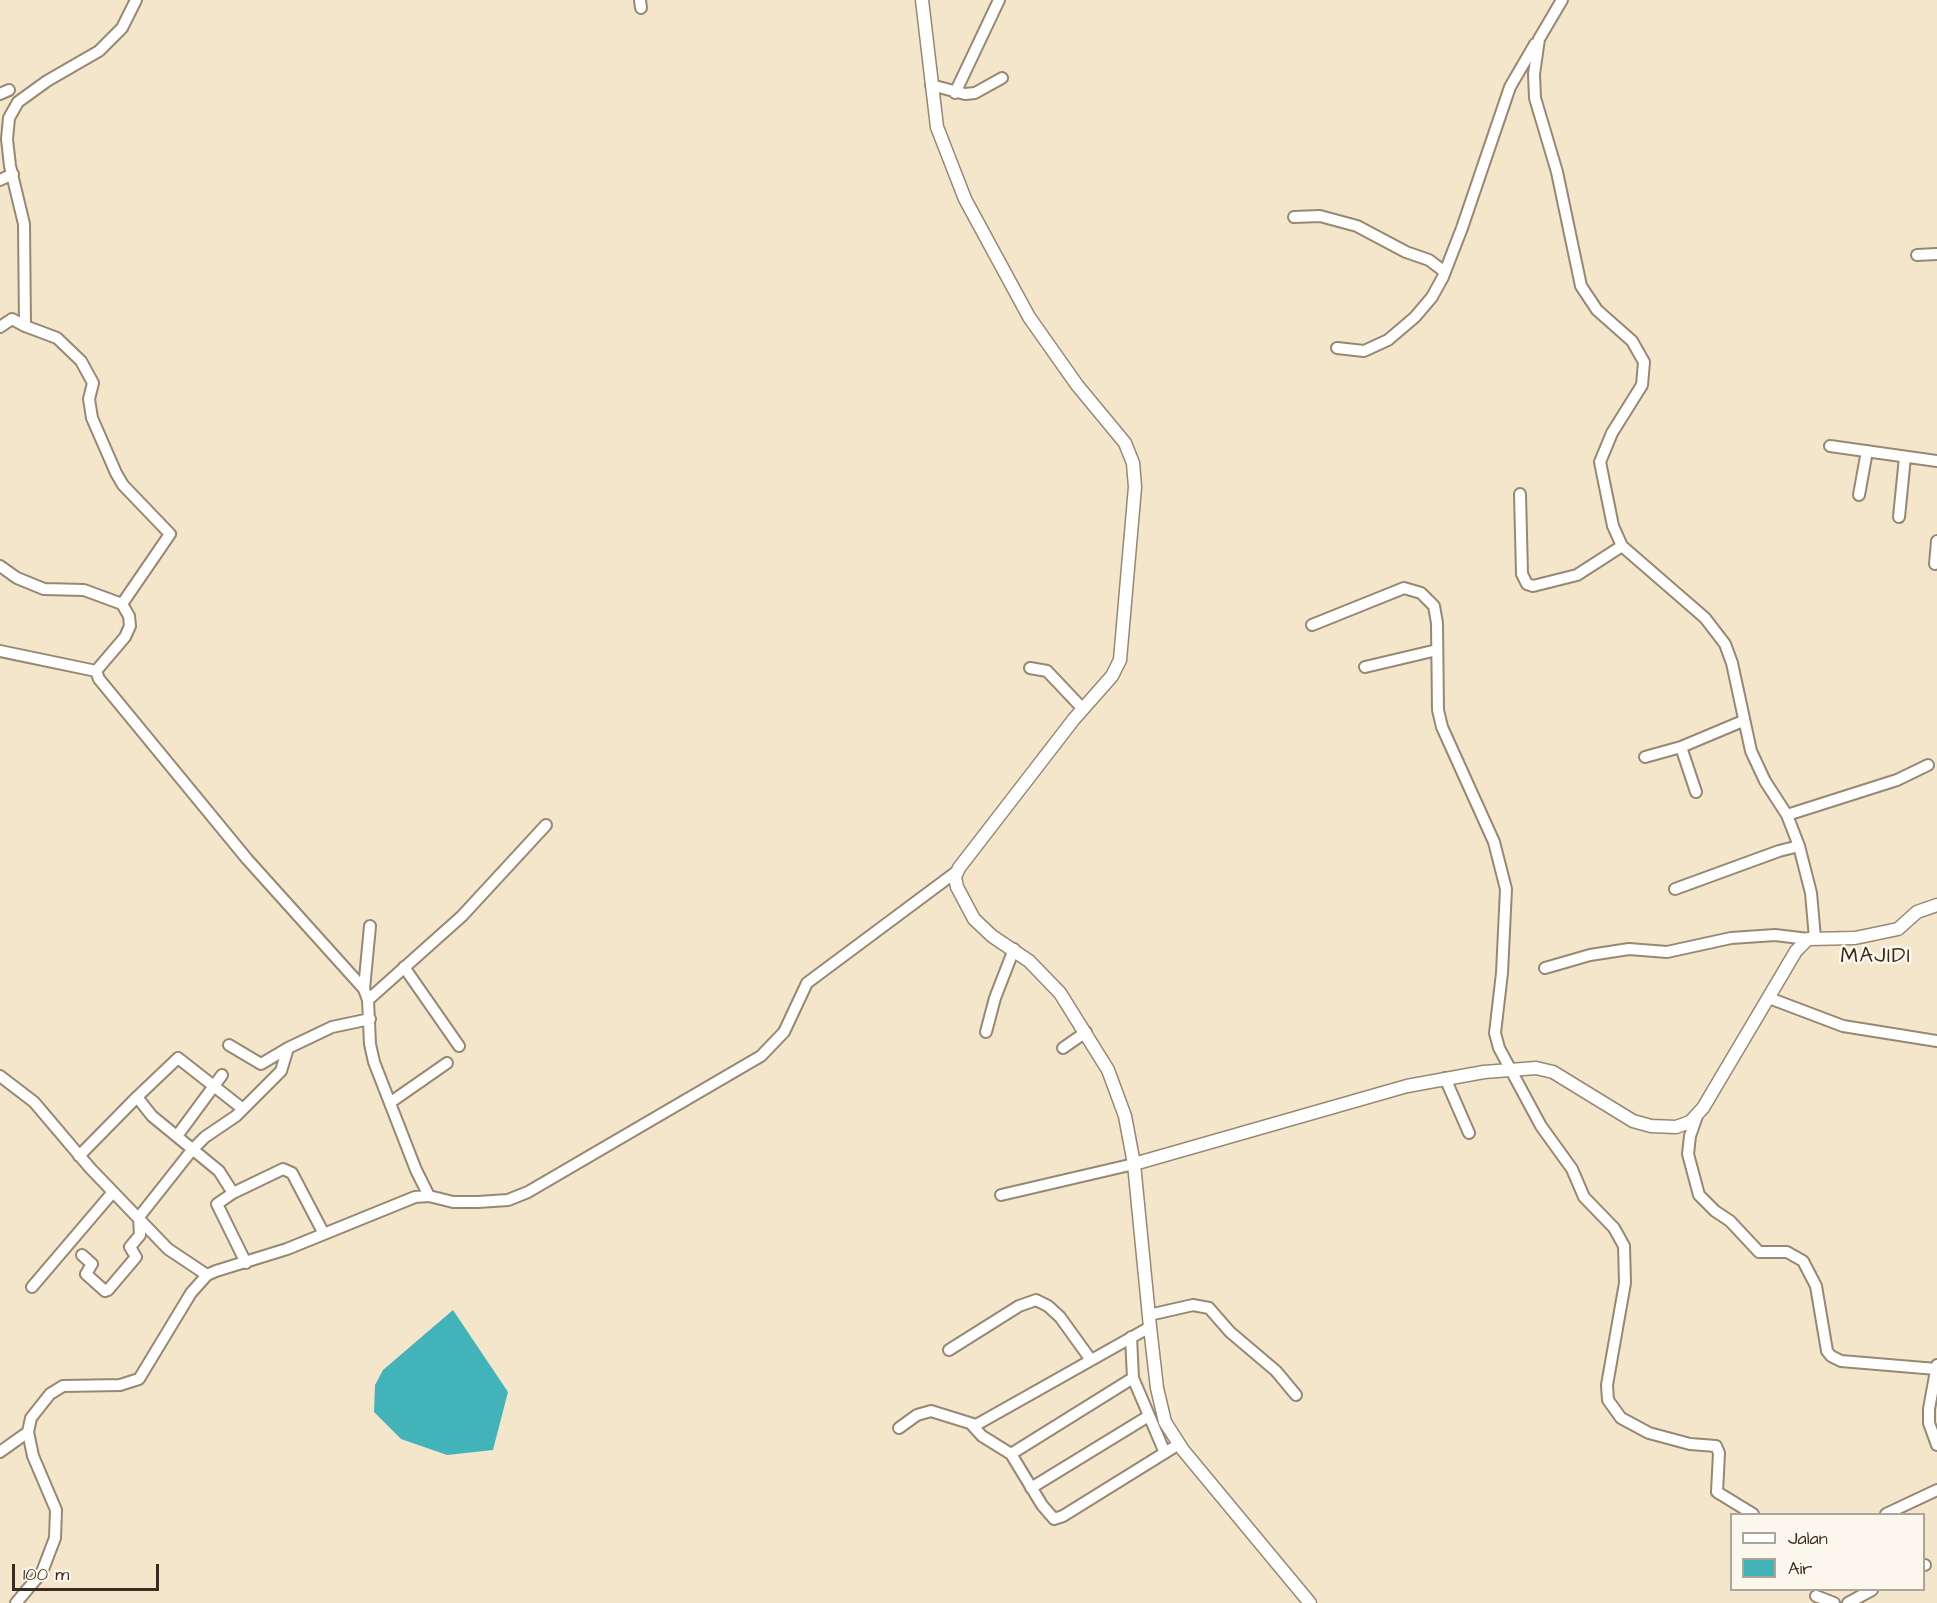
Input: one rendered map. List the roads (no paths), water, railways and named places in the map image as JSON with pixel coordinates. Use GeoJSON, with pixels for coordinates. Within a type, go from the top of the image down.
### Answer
{"type":"FeatureCollection","features":[{"type":"Feature","properties":{"kind":"street"},"geometry":{"type":"LineString","coordinates":[[25,326],[24,224],[4,137],[9,118],[18,102],[47,81],[99,51],[122,28],[136,0]]}},
{"type":"Feature","properties":{"kind":"street"},"geometry":{"type":"LineString","coordinates":[[16,1603],[42,1572],[55,1538],[56,1510],[33,1456],[27,1432],[38,1406],[50,1394],[63,1386],[120,1385],[139,1379],[191,1293],[207,1275],[324,1234],[406,1200],[429,1196],[453,1202],[507,1200],[528,1191],[761,1056],[784,1032],[807,983],[957,872],[1083,709],[1112,676],[1122,652],[1135,506],[1133,462],[1125,444],[1070,376],[1012,292],[974,218],[937,128],[922,0]]}},
{"type":"Feature","properties":{"kind":"street"},"geometry":{"type":"LineString","coordinates":[[955,93],[999,0]]}},
{"type":"Feature","properties":{"kind":"street"},"geometry":{"type":"LineString","coordinates":[[1337,348],[1364,351],[1393,336],[1425,306],[1445,272],[1510,87],[1562,0]]}},
{"type":"Feature","properties":{"kind":"street"},"geometry":{"type":"LineString","coordinates":[[1539,39],[1534,91],[1557,172],[1581,286],[1596,310],[1632,340],[1644,362],[1642,385],[1612,433],[1600,462],[1613,526],[1622,546],[1716,630],[1732,663],[1743,721],[1756,763],[1787,815],[1800,846],[1811,893],[1811,938],[1796,951],[1697,1116],[1690,1136],[1688,1154],[1699,1195],[1714,1211],[1730,1221],[1759,1252],[1787,1252],[1803,1261],[1816,1286],[1827,1351],[1831,1356],[1841,1361],[1936,1367],[1929,1423],[1937,1445]]}},
{"type":"Feature","properties":{"kind":"street"},"geometry":{"type":"LineString","coordinates":[[931,85],[955,93],[975,93],[1002,78]]}},
{"type":"Feature","properties":{"kind":"street"},"geometry":{"type":"LineString","coordinates":[[0,180],[13,174]]}},
{"type":"Feature","properties":{"kind":"street"},"geometry":{"type":"LineString","coordinates":[[1294,217],[1320,216],[1357,226],[1406,252],[1429,260],[1445,272]]}},
{"type":"Feature","properties":{"kind":"street"},"geometry":{"type":"LineString","coordinates":[[1917,255],[1937,254]]}},
{"type":"Feature","properties":{"kind":"street"},"geometry":{"type":"LineString","coordinates":[[0,327],[12,319],[57,338],[81,361],[93,383],[89,399],[92,418],[116,473],[123,485],[170,534],[122,604]]}},
{"type":"Feature","properties":{"kind":"street"},"geometry":{"type":"LineString","coordinates":[[1830,446],[1937,461]]}},
{"type":"Feature","properties":{"kind":"street"},"geometry":{"type":"LineString","coordinates":[[1859,495],[1867,451]]}},
{"type":"Feature","properties":{"kind":"street"},"geometry":{"type":"LineString","coordinates":[[1899,517],[1905,457]]}},
{"type":"Feature","properties":{"kind":"street"},"geometry":{"type":"LineString","coordinates":[[1520,494],[1522,573],[1527,584],[1533,586],[1577,575],[1622,546]]}},
{"type":"Feature","properties":{"kind":"street"},"geometry":{"type":"LineString","coordinates":[[1935,564],[1937,541]]}},
{"type":"Feature","properties":{"kind":"street"},"geometry":{"type":"LineString","coordinates":[[0,566],[17,578],[44,589],[84,590],[122,604],[129,616],[130,626],[125,637],[96,671]]}},
{"type":"Feature","properties":{"kind":"street"},"geometry":{"type":"LineString","coordinates":[[1312,625],[1395,590],[1411,588],[1421,592],[1434,606],[1437,701],[1442,727],[1494,842],[1506,889],[1505,932],[1495,1033],[1510,1070],[1527,1096],[1541,1126],[1572,1169],[1584,1197],[1614,1228],[1624,1246],[1625,1283],[1606,1395],[1610,1406],[1628,1423],[1649,1433],[1690,1444],[1716,1446],[1719,1453],[1717,1492],[1750,1513]]}},
{"type":"Feature","properties":{"kind":"street"},"geometry":{"type":"LineString","coordinates":[[1365,668],[1437,650]]}},
{"type":"Feature","properties":{"kind":"street"},"geometry":{"type":"LineString","coordinates":[[0,651],[96,671],[112,695],[247,859],[366,995]]}},
{"type":"Feature","properties":{"kind":"street"},"geometry":{"type":"LineString","coordinates":[[1030,668],[1047,671],[1083,709]]}},
{"type":"Feature","properties":{"kind":"street"},"geometry":{"type":"LineString","coordinates":[[1645,757],[1681,747],[1743,721]]}},
{"type":"Feature","properties":{"kind":"street"},"geometry":{"type":"LineString","coordinates":[[1681,747],[1696,792]]}},
{"type":"Feature","properties":{"kind":"street"},"geometry":{"type":"LineString","coordinates":[[1787,815],[1898,780],[1928,765]]}},
{"type":"Feature","properties":{"kind":"street"},"geometry":{"type":"LineString","coordinates":[[366,995],[404,967],[462,916],[546,825]]}},
{"type":"Feature","properties":{"kind":"street"},"geometry":{"type":"LineString","coordinates":[[1675,889],[1779,850],[1800,846]]}},
{"type":"Feature","properties":{"kind":"street"},"geometry":{"type":"LineString","coordinates":[[957,872],[957,887],[974,919],[992,936],[1029,961],[1060,993],[1108,1070],[1118,1095],[1134,1164],[1149,1321],[1160,1407],[1165,1422],[1179,1444],[1310,1603]]}},
{"type":"Feature","properties":{"kind":"street"},"geometry":{"type":"LineString","coordinates":[[1545,968],[1590,955],[1629,949],[1667,952],[1731,938],[1775,935],[1856,938],[1898,929],[1917,912],[1937,905]]}},
{"type":"Feature","properties":{"kind":"street"},"geometry":{"type":"LineString","coordinates":[[370,926],[366,995],[370,1019],[370,1044],[416,1170],[429,1196]]}},
{"type":"Feature","properties":{"kind":"street"},"geometry":{"type":"LineString","coordinates":[[986,1032],[995,998],[1014,950]]}},
{"type":"Feature","properties":{"kind":"street"},"geometry":{"type":"LineString","coordinates":[[404,967],[459,1046]]}},
{"type":"Feature","properties":{"kind":"street"},"geometry":{"type":"LineString","coordinates":[[1769,998],[1843,1026],[1937,1041]]}},
{"type":"Feature","properties":{"kind":"street"},"geometry":{"type":"LineString","coordinates":[[229,1045],[261,1064],[332,1027],[370,1019]]}},
{"type":"Feature","properties":{"kind":"street"},"geometry":{"type":"LineString","coordinates":[[1063,1048],[1086,1032]]}},
{"type":"Feature","properties":{"kind":"street"},"geometry":{"type":"LineString","coordinates":[[82,1255],[92,1264],[86,1274],[105,1291],[108,1290],[136,1257],[130,1247],[140,1235],[139,1217],[192,1150],[243,1109],[281,1071],[288,1048]]}},
{"type":"Feature","properties":{"kind":"street"},"geometry":{"type":"LineString","coordinates":[[80,1156],[178,1058],[243,1109]]}},
{"type":"Feature","properties":{"kind":"street"},"geometry":{"type":"LineString","coordinates":[[391,1102],[447,1063]]}},
{"type":"Feature","properties":{"kind":"street"},"geometry":{"type":"LineString","coordinates":[[1001,1195],[1134,1164],[1444,1078],[1510,1070],[1536,1068],[1553,1072],[1613,1111],[1651,1126],[1676,1127],[1697,1116]]}},
{"type":"Feature","properties":{"kind":"street"},"geometry":{"type":"LineString","coordinates":[[177,1136],[222,1075]]}},
{"type":"Feature","properties":{"kind":"street"},"geometry":{"type":"LineString","coordinates":[[0,1076],[34,1102],[113,1192],[179,1259],[207,1275]]}},
{"type":"Feature","properties":{"kind":"street"},"geometry":{"type":"LineString","coordinates":[[1444,1078],[1469,1133]]}},
{"type":"Feature","properties":{"kind":"street"},"geometry":{"type":"LineString","coordinates":[[137,1097],[152,1116],[219,1171],[233,1193]]}},
{"type":"Feature","properties":{"kind":"street"},"geometry":{"type":"LineString","coordinates":[[246,1263],[217,1204],[233,1193],[288,1169],[324,1234]]}},
{"type":"Feature","properties":{"kind":"street"},"geometry":{"type":"LineString","coordinates":[[32,1287],[113,1192]]}},
{"type":"Feature","properties":{"kind":"street"},"geometry":{"type":"LineString","coordinates":[[949,1350],[1019,1306],[1036,1300],[1060,1317],[1091,1360]]}},
{"type":"Feature","properties":{"kind":"street"},"geometry":{"type":"LineString","coordinates":[[972,1425],[984,1422],[1131,1337],[1149,1321],[1193,1305],[1209,1308],[1230,1332],[1276,1371],[1296,1395]]}},
{"type":"Feature","properties":{"kind":"street"},"geometry":{"type":"LineString","coordinates":[[1131,1337],[1133,1378],[1147,1417],[1165,1453]]}},
{"type":"Feature","properties":{"kind":"street"},"geometry":{"type":"LineString","coordinates":[[1011,1455],[1133,1378]]}},
{"type":"Feature","properties":{"kind":"street"},"geometry":{"type":"LineString","coordinates":[[899,1428],[917,1415],[931,1411],[972,1425],[982,1437],[1011,1455],[1050,1515],[1058,1518],[1179,1444]]}},
{"type":"Feature","properties":{"kind":"street"},"geometry":{"type":"LineString","coordinates":[[1031,1488],[1147,1417]]}},
{"type":"Feature","properties":{"kind":"street"},"geometry":{"type":"LineString","coordinates":[[0,1452],[27,1432]]}},
{"type":"Feature","properties":{"kind":"street"},"geometry":{"type":"LineString","coordinates":[[1890,1513],[1937,1490]]}},
{"type":"Feature","properties":{"kind":"street"},"geometry":{"type":"LineString","coordinates":[[1848,1603],[1870,1591]]}},
{"type":"Feature","properties":{"kind":"street"},"geometry":{"type":"LineString","coordinates":[[1815,1596],[1833,1603]]}},
{"type":"Feature","properties":{"kind":"water"},"geometry":{"type":"Polygon","coordinates":[[[453,1310],[508,1392],[493,1450],[447,1455],[401,1439],[374,1412],[375,1385],[383,1370],[453,1310]]]}},
{"type":"Feature","properties":{"kind":"district","name":"MAJIDI"},"geometry":{"type":"Point","coordinates":[1876,958]}}]}
